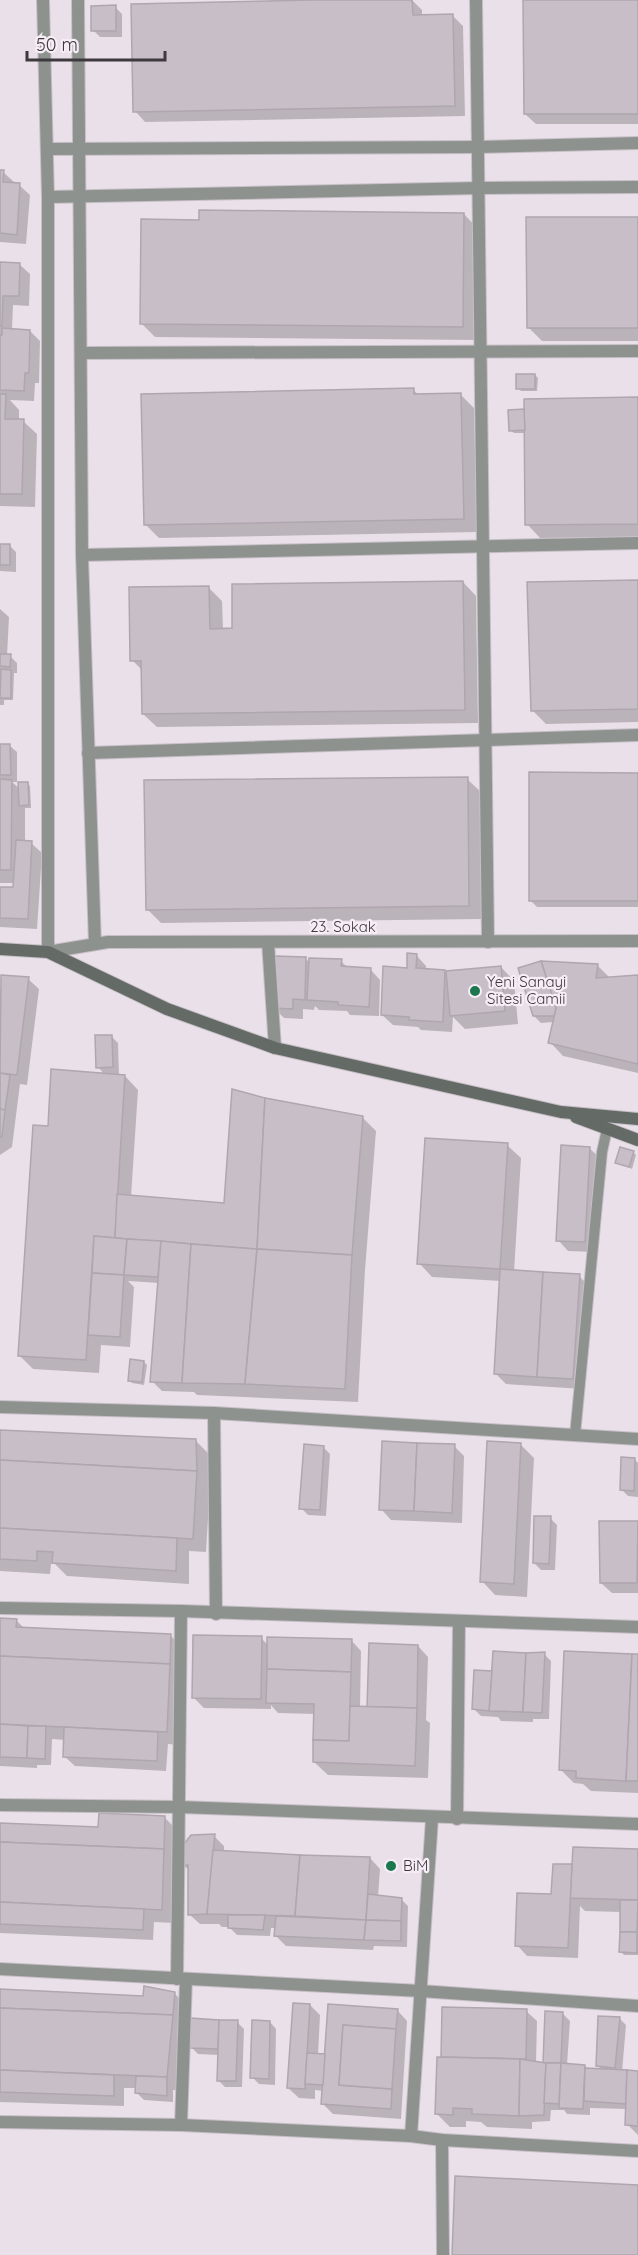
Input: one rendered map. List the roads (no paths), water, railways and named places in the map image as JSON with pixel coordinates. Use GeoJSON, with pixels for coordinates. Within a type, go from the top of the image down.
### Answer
{"type":"FeatureCollection","features":[{"type":"Feature","properties":{"kind":"main road"},"geometry":{"type":"LineString","coordinates":[[0,949],[48,952],[167,1009],[275,1048],[561,1112],[638,1119]]}},
{"type":"Feature","properties":{"kind":"main road"},"geometry":{"type":"LineString","coordinates":[[561,1112],[638,1140]]}},
{"type":"Feature","properties":{"kind":"street"},"geometry":{"type":"LineString","coordinates":[[43,0],[48,197],[48,952]]}},
{"type":"Feature","properties":{"kind":"street"},"geometry":{"type":"LineString","coordinates":[[78,0],[82,555],[95,944]]}},
{"type":"Feature","properties":{"kind":"street"},"geometry":{"type":"LineString","coordinates":[[476,0],[488,942]]}},
{"type":"Feature","properties":{"kind":"street"},"geometry":{"type":"LineString","coordinates":[[47,149],[478,147],[638,143]]}},
{"type":"Feature","properties":{"kind":"street"},"geometry":{"type":"LineString","coordinates":[[48,197],[638,187]]}},
{"type":"Feature","properties":{"kind":"street"},"geometry":{"type":"LineString","coordinates":[[82,353],[638,351]]}},
{"type":"Feature","properties":{"kind":"street"},"geometry":{"type":"LineString","coordinates":[[82,555],[638,543]]}},
{"type":"Feature","properties":{"kind":"street"},"geometry":{"type":"LineString","coordinates":[[88,753],[638,735]]}},
{"type":"Feature","properties":{"kind":"street","name":"23. Sokak"},"geometry":{"type":"LineString","coordinates":[[48,952],[108,942],[638,941]]}},
{"type":"Feature","properties":{"kind":"street"},"geometry":{"type":"LineString","coordinates":[[268,942],[275,1048]]}},
{"type":"Feature","properties":{"kind":"street"},"geometry":{"type":"LineString","coordinates":[[0,1407],[214,1413],[638,1439]]}},
{"type":"Feature","properties":{"kind":"street"},"geometry":{"type":"LineString","coordinates":[[214,1413],[216,1614]]}},
{"type":"Feature","properties":{"kind":"street"},"geometry":{"type":"LineString","coordinates":[[0,1608],[181,1611],[638,1627]]}},
{"type":"Feature","properties":{"kind":"street"},"geometry":{"type":"LineString","coordinates":[[181,1611],[179,1807],[181,2125]]}},
{"type":"Feature","properties":{"kind":"street"},"geometry":{"type":"LineString","coordinates":[[457,1819],[459,1622]]}},
{"type":"Feature","properties":{"kind":"street"},"geometry":{"type":"LineString","coordinates":[[0,1805],[179,1807],[638,1824]]}},
{"type":"Feature","properties":{"kind":"street"},"geometry":{"type":"LineString","coordinates":[[411,2136],[432,1818]]}},
{"type":"Feature","properties":{"kind":"street"},"geometry":{"type":"LineString","coordinates":[[0,1969],[421,1991],[638,2006]]}},
{"type":"Feature","properties":{"kind":"street"},"geometry":{"type":"LineString","coordinates":[[0,2122],[181,2125],[411,2136],[442,2140],[638,2151]]}},
{"type":"Feature","properties":{"kind":"street"},"geometry":{"type":"LineString","coordinates":[[442,2140],[443,2255]]}},
{"type":"Feature","properties":{"kind":"lane"},"geometry":{"type":"LineString","coordinates":[[575,1435],[602,1152],[607,1129]]}},
{"type":"Feature","properties":{"kind":"place","name":"Yeni Sanayi Sitesi Camii"},"geometry":{"type":"Point","coordinates":[475,991]}},
{"type":"Feature","properties":{"kind":"place","name":"BiM"},"geometry":{"type":"Point","coordinates":[391,1866]}}]}
